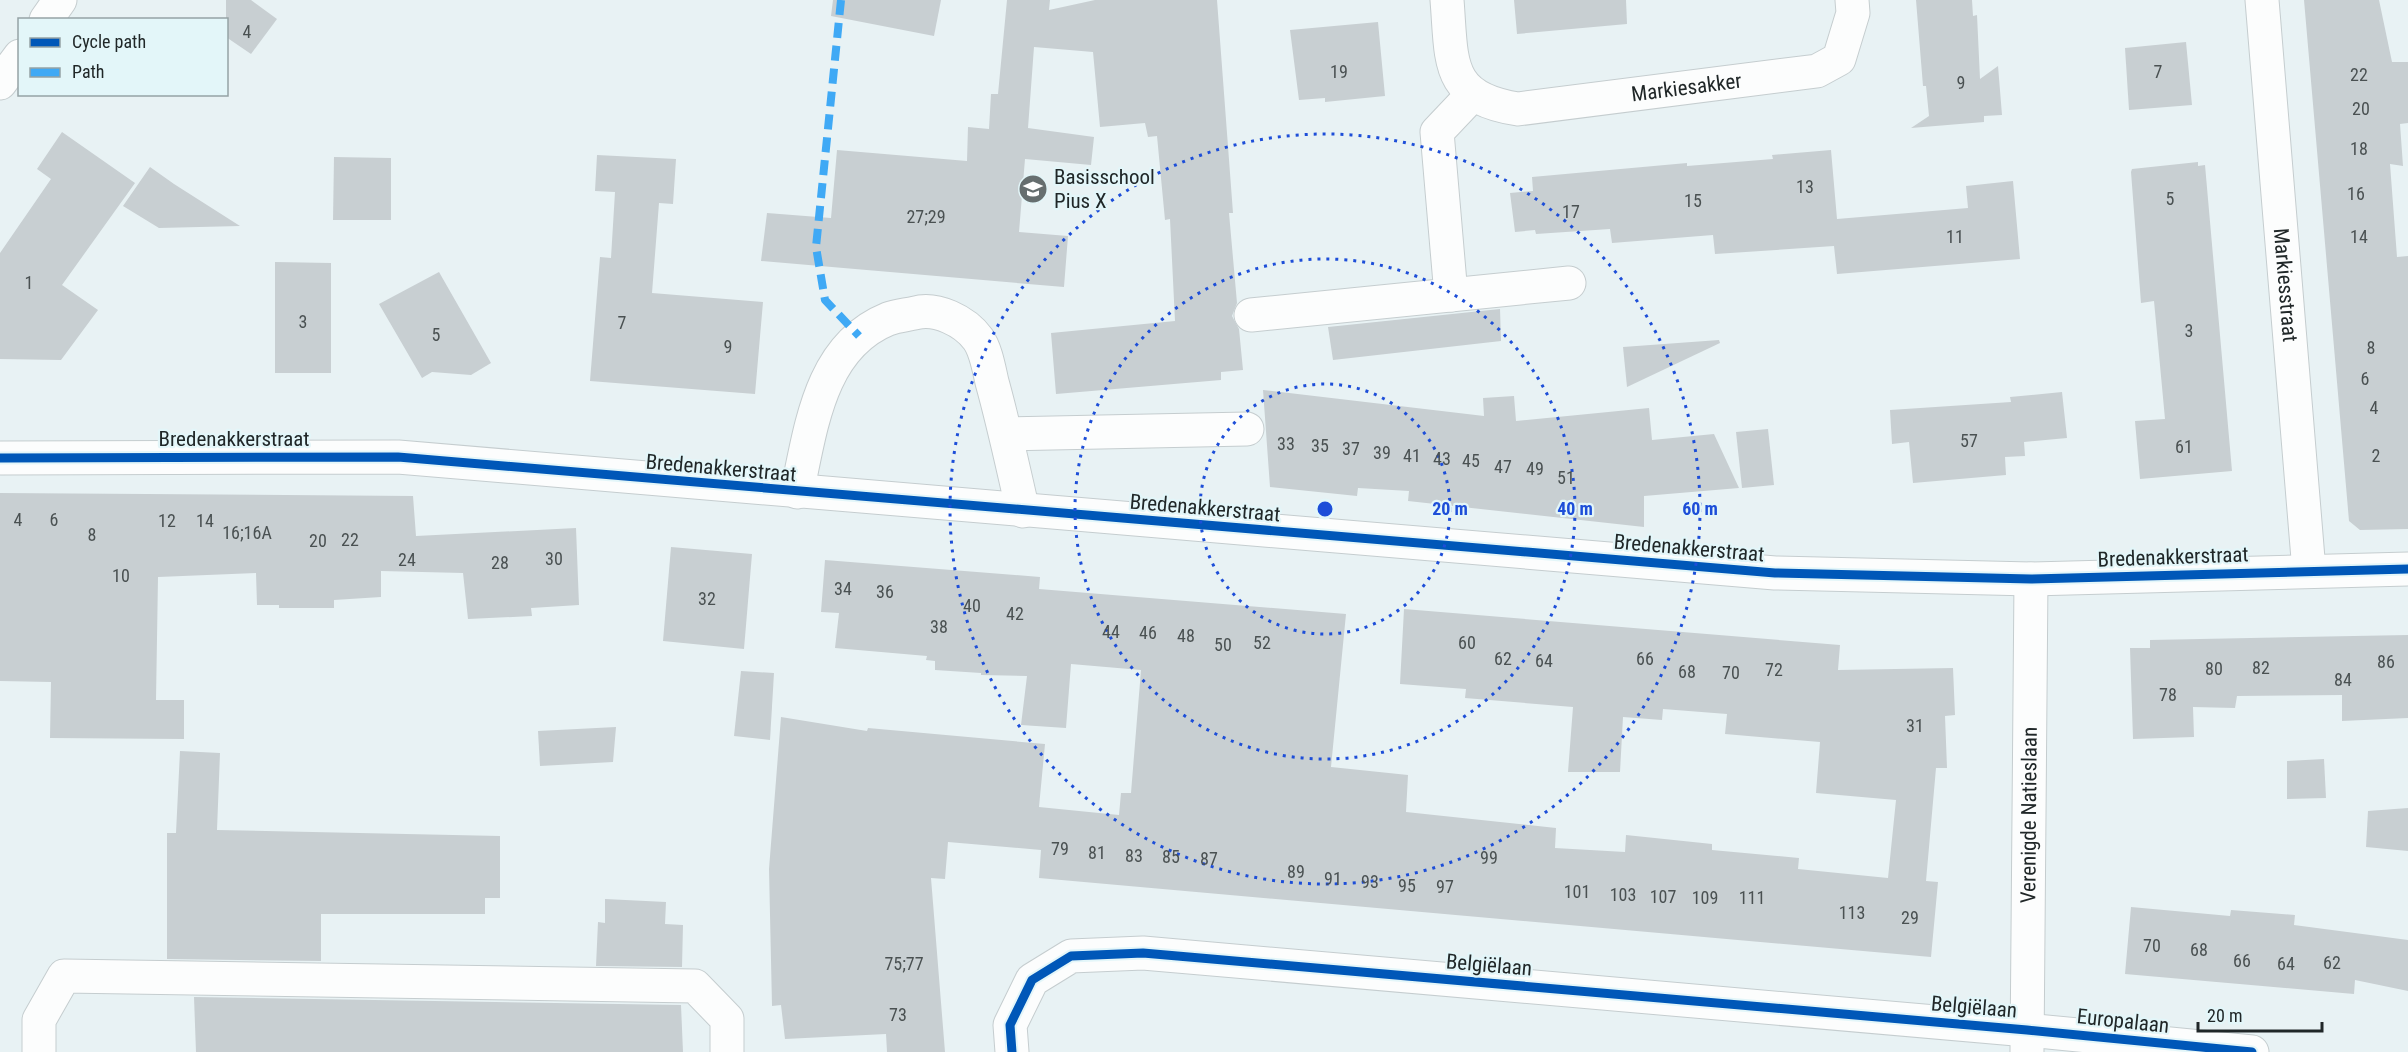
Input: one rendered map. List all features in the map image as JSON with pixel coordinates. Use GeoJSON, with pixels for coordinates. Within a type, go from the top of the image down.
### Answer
{"type":"FeatureCollection","features":[{"type":"Feature","properties":{"kind":"street"},"geometry":{"type":"LineString","coordinates":[[47,18],[60,0]]}},
{"type":"Feature","properties":{"kind":"street","name":"Markiesakker"},"geometry":{"type":"LineString","coordinates":[[1447,0],[1453,66],[1459,80],[1473,94],[1493,104],[1518,109],[1817,70],[1839,59],[1853,13],[1852,0]]}},
{"type":"Feature","properties":{"kind":"street","name":"Markiesstraat"},"geometry":{"type":"LineString","coordinates":[[2262,0],[2309,571]]}},
{"type":"Feature","properties":{"kind":"street"},"geometry":{"type":"LineString","coordinates":[[0,83],[18,59]]}},
{"type":"Feature","properties":{"kind":"street"},"geometry":{"type":"LineString","coordinates":[[1451,295],[1437,132],[1473,94]]}},
{"type":"Feature","properties":{"kind":"street"},"geometry":{"type":"LineString","coordinates":[[1251,315],[1569,283]]}},
{"type":"Feature","properties":{"kind":"street"},"geometry":{"type":"LineString","coordinates":[[797,492],[816,407],[829,373],[854,341],[888,320],[924,310],[962,322],[979,340],[1006,434],[1023,511]]}},
{"type":"Feature","properties":{"kind":"street"},"geometry":{"type":"LineString","coordinates":[[1006,434],[1247,429]]}},
{"type":"Feature","properties":{"kind":"street","name":"Bredenakkerstraat"},"geometry":{"type":"LineString","coordinates":[[0,458],[398,457],[1775,573],[2031,579],[2408,569]]}},
{"type":"Feature","properties":{"kind":"street","name":"Verenigde Natieslaan"},"geometry":{"type":"LineString","coordinates":[[2027,1041],[2031,579]]}},
{"type":"Feature","properties":{"kind":"street","name":"Belgiëlaan"},"geometry":{"type":"LineString","coordinates":[[1012,1052],[1010,1025],[1032,980],[1071,956],[1143,953],[2027,1041]]}},
{"type":"Feature","properties":{"kind":"street"},"geometry":{"type":"LineString","coordinates":[[39,1052],[39,1020],[64,976],[695,986],[727,1019],[727,1052]]}},
{"type":"Feature","properties":{"kind":"street","name":"Europalaan"},"geometry":{"type":"LineString","coordinates":[[2027,1041],[2252,1052]]}},
{"type":"Feature","properties":{"kind":"building"},"geometry":{"type":"Polygon","coordinates":[[[226,0],[251,0],[277,19],[251,54],[228,38],[228,18],[226,18],[226,0]]]}},
{"type":"Feature","properties":{"kind":"building"},"geometry":{"type":"Polygon","coordinates":[[[833,0],[941,0],[934,36],[831,16],[833,0]]]}},
{"type":"Feature","properties":{"kind":"building","name":"Basisschool Pius X"},"geometry":{"type":"Polygon","coordinates":[[[1007,0],[1050,0],[1049,10],[1095,0],[1217,0],[1233,213],[1229,213],[1237,303],[1232,316],[1239,329],[1243,370],[1221,372],[1221,380],[1056,394],[1051,333],[1175,321],[1170,219],[1165,220],[1157,136],[1148,137],[1145,123],[1100,127],[1093,52],[1034,47],[1028,128],[1094,137],[1091,165],[1025,159],[1019,232],[1068,236],[1064,287],[761,261],[767,213],[831,218],[837,150],[967,161],[968,127],[989,129],[991,94],[998,94],[1007,0]]]}},
{"type":"Feature","properties":{"kind":"building"},"geometry":{"type":"Polygon","coordinates":[[[1514,0],[1626,0],[1627,24],[1517,34],[1514,0]]]}},
{"type":"Feature","properties":{"kind":"building"},"geometry":{"type":"Polygon","coordinates":[[[1916,0],[1972,0],[1973,16],[1977,15],[1980,79],[1998,66],[2002,115],[1984,116],[1984,122],[1911,128],[1929,116],[1926,86],[1923,86],[1916,0]]]}},
{"type":"Feature","properties":{"kind":"building"},"geometry":{"type":"Polygon","coordinates":[[[2304,0],[2379,0],[2392,62],[2408,62],[2408,123],[2400,124],[2403,166],[2390,164],[2397,257],[2408,256],[2408,529],[2360,530],[2349,521],[2304,0]]]}},
{"type":"Feature","properties":{"kind":"building"},"geometry":{"type":"Polygon","coordinates":[[[1378,22],[1385,96],[1325,102],[1325,98],[1299,100],[1290,30],[1378,22]]]}},
{"type":"Feature","properties":{"kind":"building"},"geometry":{"type":"Polygon","coordinates":[[[2186,42],[2192,105],[2129,110],[2125,48],[2186,42]]]}},
{"type":"Feature","properties":{"kind":"building"},"geometry":{"type":"Polygon","coordinates":[[[62,132],[135,183],[62,285],[98,310],[61,360],[0,359],[0,253],[51,179],[37,169],[62,132]]]}},
{"type":"Feature","properties":{"kind":"building"},"geometry":{"type":"Polygon","coordinates":[[[1831,150],[1837,219],[1968,208],[1966,186],[2013,181],[2020,259],[1837,274],[1834,246],[1715,254],[1713,235],[1612,243],[1610,229],[1536,234],[1535,230],[1515,232],[1510,193],[1533,191],[1532,177],[1687,163],[1687,166],[1773,159],[1772,155],[1831,150]]]}},
{"type":"Feature","properties":{"kind":"building"},"geometry":{"type":"Polygon","coordinates":[[[597,155],[676,159],[673,204],[659,203],[652,293],[763,302],[755,394],[590,381],[600,257],[611,258],[615,192],[595,191],[597,155]]]}},
{"type":"Feature","properties":{"kind":"building"},"geometry":{"type":"Polygon","coordinates":[[[334,157],[391,158],[391,220],[333,220],[334,157]]]}},
{"type":"Feature","properties":{"kind":"building"},"geometry":{"type":"Polygon","coordinates":[[[2198,162],[2198,166],[2205,165],[2232,471],[2140,479],[2135,421],[2165,419],[2154,301],[2141,303],[2131,172],[2132,169],[2198,162]]]}},
{"type":"Feature","properties":{"kind":"building"},"geometry":{"type":"Polygon","coordinates":[[[150,167],[240,226],[159,228],[123,206],[150,167]]]}},
{"type":"Feature","properties":{"kind":"building"},"geometry":{"type":"Polygon","coordinates":[[[275,262],[331,263],[331,373],[275,373],[275,262]]]}},
{"type":"Feature","properties":{"kind":"building"},"geometry":{"type":"Polygon","coordinates":[[[439,272],[491,363],[471,375],[432,372],[422,378],[379,304],[439,272]]]}},
{"type":"Feature","properties":{"kind":"building"},"geometry":{"type":"Polygon","coordinates":[[[1500,309],[1501,341],[1333,360],[1328,327],[1500,309]]]}},
{"type":"Feature","properties":{"kind":"building"},"geometry":{"type":"Polygon","coordinates":[[[1719,340],[1720,343],[1627,387],[1623,347],[1719,340]]]}},
{"type":"Feature","properties":{"kind":"building"},"geometry":{"type":"Polygon","coordinates":[[[1263,390],[1484,416],[1483,398],[1514,396],[1516,421],[1649,408],[1652,440],[1714,434],[1739,488],[1644,496],[1644,527],[1408,501],[1409,491],[1358,488],[1357,496],[1270,487],[1263,390]]]}},
{"type":"Feature","properties":{"kind":"building"},"geometry":{"type":"Polygon","coordinates":[[[2062,392],[2067,438],[2024,442],[2025,456],[2005,457],[2006,475],[1913,483],[1909,442],[1892,444],[1890,410],[2011,402],[2010,397],[2062,392]]]}},
{"type":"Feature","properties":{"kind":"building"},"geometry":{"type":"Polygon","coordinates":[[[1768,429],[1774,485],[1742,488],[1736,432],[1768,429]]]}},
{"type":"Feature","properties":{"kind":"building"},"geometry":{"type":"Polygon","coordinates":[[[0,493],[413,496],[416,536],[576,528],[579,605],[531,608],[532,616],[468,619],[463,573],[381,571],[381,597],[334,600],[334,608],[279,608],[279,605],[257,605],[256,573],[158,577],[156,700],[184,700],[184,739],[50,738],[51,682],[0,681],[0,493]]]}},
{"type":"Feature","properties":{"kind":"building"},"geometry":{"type":"Polygon","coordinates":[[[671,547],[752,554],[744,649],[663,641],[671,547]]]}},
{"type":"Feature","properties":{"kind":"building"},"geometry":{"type":"Polygon","coordinates":[[[825,560],[1040,577],[1039,589],[1346,614],[1331,767],[1408,775],[1406,812],[1556,828],[1555,848],[1625,852],[1626,835],[1712,844],[1712,850],[1799,858],[1798,869],[1888,878],[1896,800],[1816,793],[1820,742],[1725,734],[1727,714],[1663,709],[1662,720],[1623,717],[1620,772],[1568,772],[1573,707],[1465,698],[1466,689],[1400,684],[1404,609],[1840,645],[1838,670],[1953,668],[1955,715],[1945,716],[1947,768],[1936,768],[1926,881],[1938,882],[1931,957],[1039,878],[1041,850],[948,842],[945,879],[931,878],[945,1052],[887,1052],[886,1034],[785,1039],[781,1005],[772,1006],[769,869],[781,717],[867,731],[868,728],[1045,744],[1039,807],[1119,815],[1121,793],[1131,793],[1141,670],[1071,664],[1066,728],[1021,725],[1027,676],[981,675],[981,673],[935,670],[935,661],[926,660],[927,656],[835,648],[839,613],[821,612],[825,560]]]}},
{"type":"Feature","properties":{"kind":"building"},"geometry":{"type":"Polygon","coordinates":[[[2408,635],[2408,718],[2342,721],[2342,695],[2237,696],[2235,708],[2193,707],[2194,737],[2133,739],[2130,648],[2150,648],[2150,640],[2408,635]]]}},
{"type":"Feature","properties":{"kind":"building"},"geometry":{"type":"Polygon","coordinates":[[[741,671],[774,673],[770,740],[734,736],[741,671]]]}},
{"type":"Feature","properties":{"kind":"building"},"geometry":{"type":"Polygon","coordinates":[[[616,727],[613,762],[540,766],[538,731],[616,727]]]}},
{"type":"Feature","properties":{"kind":"building"},"geometry":{"type":"Polygon","coordinates":[[[180,751],[220,753],[217,830],[500,836],[500,898],[485,898],[485,914],[321,914],[321,961],[167,959],[167,833],[176,833],[180,751]]]}},
{"type":"Feature","properties":{"kind":"building"},"geometry":{"type":"Polygon","coordinates":[[[2324,759],[2326,798],[2287,799],[2287,761],[2324,759]]]}},
{"type":"Feature","properties":{"kind":"building"},"geometry":{"type":"Polygon","coordinates":[[[2408,808],[2408,851],[2366,847],[2368,811],[2408,808]]]}},
{"type":"Feature","properties":{"kind":"building"},"geometry":{"type":"Polygon","coordinates":[[[605,899],[666,902],[665,924],[683,925],[682,967],[596,966],[598,922],[605,923],[605,899]]]}},
{"type":"Feature","properties":{"kind":"building"},"geometry":{"type":"Polygon","coordinates":[[[2131,907],[2230,916],[2231,910],[2295,915],[2294,925],[2408,940],[2408,991],[2355,980],[2354,994],[2125,974],[2131,907]]]}},
{"type":"Feature","properties":{"kind":"building"},"geometry":{"type":"Polygon","coordinates":[[[194,997],[681,1005],[683,1052],[196,1052],[194,997]]]}},
{"type":"Feature","properties":{"kind":"marked path"},"geometry":{"type":"LineString","coordinates":[[841,0],[816,247],[825,300],[859,336]]}},
{"type":"Feature","properties":{"kind":"cycle path"},"geometry":{"type":"LineString","coordinates":[[0,458],[398,457],[1775,573],[2031,579],[2408,569]]}},
{"type":"Feature","properties":{"kind":"cycle path"},"geometry":{"type":"LineString","coordinates":[[1012,1052],[1010,1025],[1032,980],[1071,956],[1143,953],[2027,1030],[2252,1052]]}},
{"type":"Feature","properties":{"kind":"place","name":"Basisschool Pius X"},"geometry":{"type":"Point","coordinates":[1033,189]}}]}
